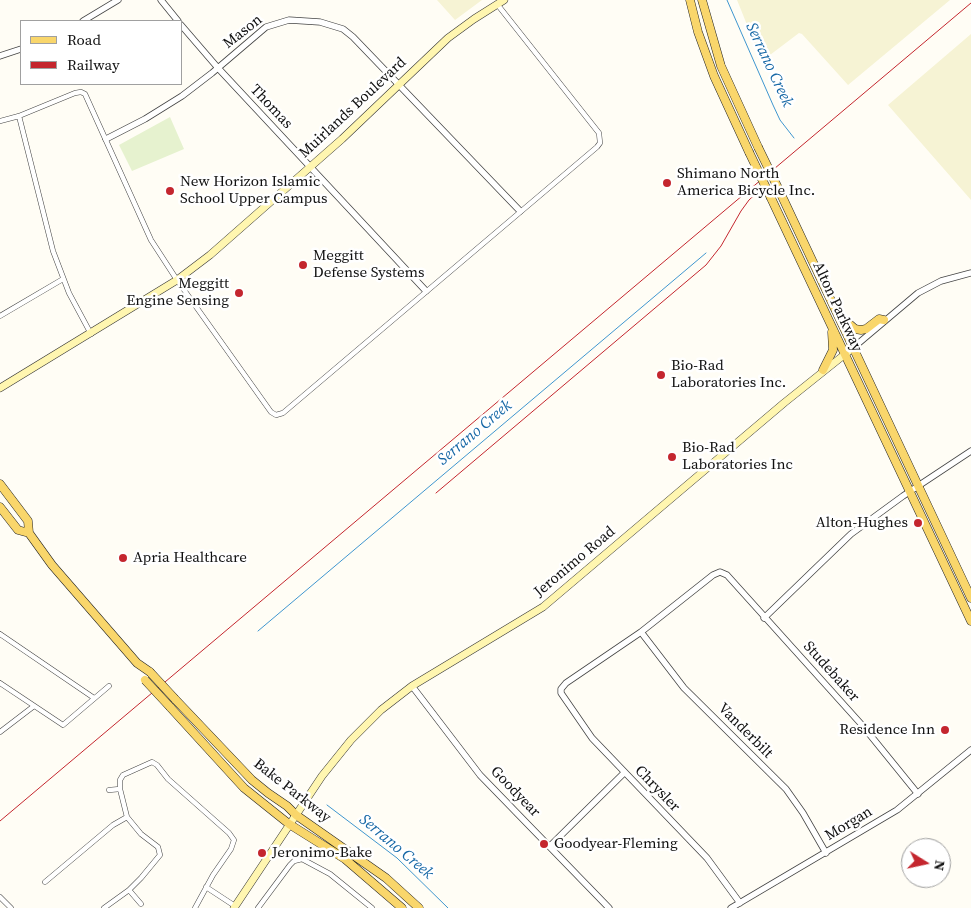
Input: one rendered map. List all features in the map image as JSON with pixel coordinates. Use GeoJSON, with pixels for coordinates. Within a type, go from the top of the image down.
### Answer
{"type":"FeatureCollection","features":[{"type":"Feature","properties":{"kind":"main road","name":"Alton Parkway"},"geometry":{"type":"LineString","coordinates":[[690,0],[700,39],[714,76],[971,621]]}},
{"type":"Feature","properties":{"kind":"main road","name":"Alton Parkway"},"geometry":{"type":"LineString","coordinates":[[702,0],[721,66],[971,598]]}},
{"type":"Feature","properties":{"kind":"main road","name":"Muirlands Boulevard"},"geometry":{"type":"LineString","coordinates":[[0,388],[177,280],[240,230],[310,168],[448,38],[501,2]]}},
{"type":"Feature","properties":{"kind":"main road"},"geometry":{"type":"LineString","coordinates":[[842,322],[847,322],[854,329],[861,330],[866,329],[879,319],[884,320]]}},
{"type":"Feature","properties":{"kind":"main road"},"geometry":{"type":"LineString","coordinates":[[823,370],[833,350],[832,328]]}},
{"type":"Feature","properties":{"kind":"main road","name":"Jeronimo Road"},"geometry":{"type":"LineString","coordinates":[[235,907],[332,762],[381,710],[412,686],[543,607],[823,370],[854,347]]}},
{"type":"Feature","properties":{"kind":"main road","name":"Bake Parkway"},"geometry":{"type":"LineString","coordinates":[[0,484],[28,521],[29,533],[71,589],[137,663],[150,672],[252,780],[296,815],[386,878],[418,908]]}},
{"type":"Feature","properties":{"kind":"main road","name":"Bake Parkway"},"geometry":{"type":"LineString","coordinates":[[0,507],[18,530],[29,533]]}},
{"type":"Feature","properties":{"kind":"main road","name":"Bake Parkway"},"geometry":{"type":"LineString","coordinates":[[137,663],[145,680],[244,788],[289,824],[345,860],[402,908]]}},
{"type":"Feature","properties":{"kind":"street"},"geometry":{"type":"LineString","coordinates":[[85,20],[118,0]]}},
{"type":"Feature","properties":{"kind":"street"},"geometry":{"type":"LineString","coordinates":[[160,0],[177,20]]}},
{"type":"Feature","properties":{"kind":"street"},"geometry":{"type":"LineString","coordinates":[[0,121],[19,116],[75,93],[82,92],[87,97],[151,240],[177,280],[271,412],[276,415],[283,413],[598,147],[601,140],[599,133],[501,2]]}},
{"type":"Feature","properties":{"kind":"street","name":"Mason"},"geometry":{"type":"LineString","coordinates":[[106,139],[145,119],[174,101],[218,68],[266,27],[289,20],[326,23],[342,29],[363,46],[520,211]]}},
{"type":"Feature","properties":{"kind":"street","name":"Thomas"},"geometry":{"type":"LineString","coordinates":[[182,26],[310,168],[426,291]]}},
{"type":"Feature","properties":{"kind":"street"},"geometry":{"type":"LineString","coordinates":[[0,56],[20,49]]}},
{"type":"Feature","properties":{"kind":"street"},"geometry":{"type":"LineString","coordinates":[[19,116],[53,251],[63,279],[91,334]]}},
{"type":"Feature","properties":{"kind":"street","name":"Jeronimo Road"},"geometry":{"type":"LineString","coordinates":[[854,347],[918,293],[942,280],[971,273]]}},
{"type":"Feature","properties":{"kind":"street"},"geometry":{"type":"LineString","coordinates":[[0,316],[63,279]]}},
{"type":"Feature","properties":{"kind":"street"},"geometry":{"type":"LineString","coordinates":[[764,618],[851,534],[910,491],[971,451]]}},
{"type":"Feature","properties":{"kind":"street","name":"Studebaker"},"geometry":{"type":"LineString","coordinates":[[641,632],[714,575],[720,572],[727,575],[862,725],[918,794]]}},
{"type":"Feature","properties":{"kind":"street","name":"Chrysler"},"geometry":{"type":"LineString","coordinates":[[641,632],[566,683],[561,689],[562,697],[591,737],[707,858],[740,903]]}},
{"type":"Feature","properties":{"kind":"street","name":"Vanderbilt"},"geometry":{"type":"LineString","coordinates":[[641,632],[684,688],[786,789],[803,813],[826,853]]}},
{"type":"Feature","properties":{"kind":"street"},"geometry":{"type":"LineString","coordinates":[[0,634],[94,698]]}},
{"type":"Feature","properties":{"kind":"street"},"geometry":{"type":"LineString","coordinates":[[0,683],[63,725],[109,686]]}},
{"type":"Feature","properties":{"kind":"street","name":"Goodyear"},"geometry":{"type":"LineString","coordinates":[[412,686],[472,766],[609,908]]}},
{"type":"Feature","properties":{"kind":"street"},"geometry":{"type":"LineString","coordinates":[[0,732],[34,706]]}},
{"type":"Feature","properties":{"kind":"street","name":"Morgan"},"geometry":{"type":"LineString","coordinates":[[731,908],[897,810],[971,750]]}},
{"type":"Feature","properties":{"kind":"street"},"geometry":{"type":"LineString","coordinates":[[104,908],[129,890],[156,861],[160,852],[158,848],[135,829],[127,818],[120,789],[120,780],[123,775],[152,762],[229,833],[234,840],[195,908]]}},
{"type":"Feature","properties":{"kind":"street"},"geometry":{"type":"LineString","coordinates":[[550,846],[624,773]]}},
{"type":"Feature","properties":{"kind":"street"},"geometry":{"type":"LineString","coordinates":[[109,790],[120,789]]}},
{"type":"Feature","properties":{"kind":"street"},"geometry":{"type":"LineString","coordinates":[[45,882],[113,825],[127,818]]}},
{"type":"Feature","properties":{"kind":"street"},"geometry":{"type":"LineString","coordinates":[[258,908],[290,865],[294,861],[302,859],[330,874],[369,907]]}},
{"type":"Feature","properties":{"kind":"street"},"geometry":{"type":"LineString","coordinates":[[206,887],[235,907]]}},
{"type":"Feature","properties":{"kind":"street"},"geometry":{"type":"LineString","coordinates":[[129,890],[141,904]]}},
{"type":"Feature","properties":{"kind":"street"},"geometry":{"type":"LineString","coordinates":[[0,897],[11,908]]}},
{"type":"Feature","properties":{"kind":"shaded area"},"geometry":{"type":"Polygon","coordinates":[[[437,0],[482,0],[455,20],[437,0]]]}},
{"type":"Feature","properties":{"kind":"shaded area"},"geometry":{"type":"Polygon","coordinates":[[[737,0],[950,0],[848,85],[799,33],[764,58],[756,47],[737,0]]]}},
{"type":"Feature","properties":{"kind":"shaded area"},"geometry":{"type":"Polygon","coordinates":[[[971,34],[971,200],[888,105],[971,34]]]}},
{"type":"Feature","properties":{"kind":"green space"},"geometry":{"type":"Polygon","coordinates":[[[170,117],[184,149],[132,171],[119,145],[170,117]]]}},
{"type":"Feature","properties":{"kind":"waterway","name":"Serrano Creek"},"geometry":{"type":"LineString","coordinates":[[727,0],[780,120],[794,138]]}},
{"type":"Feature","properties":{"kind":"waterway","name":"Serrano Creek"},"geometry":{"type":"LineString","coordinates":[[258,631],[706,253]]}},
{"type":"Feature","properties":{"kind":"waterway","name":"Serrano Creek"},"geometry":{"type":"LineString","coordinates":[[327,805],[397,858],[448,908]]}},
{"type":"Feature","properties":{"kind":"railway"},"geometry":{"type":"LineString","coordinates":[[0,821],[971,3]]}},
{"type":"Feature","properties":{"kind":"railway"},"geometry":{"type":"LineString","coordinates":[[436,493],[706,265],[721,246],[749,200],[764,186]]}},
{"type":"Feature","properties":{"kind":"place","name":"Shimano North America Bicycle Inc."},"geometry":{"type":"Point","coordinates":[667,183]}},
{"type":"Feature","properties":{"kind":"place","name":"New Horizon Islamic School Upper Campus"},"geometry":{"type":"Point","coordinates":[170,191]}},
{"type":"Feature","properties":{"kind":"place","name":"Meggitt Defense Systems"},"geometry":{"type":"Point","coordinates":[303,265]}},
{"type":"Feature","properties":{"kind":"place","name":"Meggitt Engine Sensing"},"geometry":{"type":"Point","coordinates":[239,293]}},
{"type":"Feature","properties":{"kind":"place","name":"Bio-Rad Laboratories Inc."},"geometry":{"type":"Point","coordinates":[661,375]}},
{"type":"Feature","properties":{"kind":"place","name":"Bio-Rad Laboratories Inc"},"geometry":{"type":"Point","coordinates":[672,457]}},
{"type":"Feature","properties":{"kind":"place","name":"Alton-Hughes"},"geometry":{"type":"Point","coordinates":[918,523]}},
{"type":"Feature","properties":{"kind":"place","name":"Apria Healthcare"},"geometry":{"type":"Point","coordinates":[123,558]}},
{"type":"Feature","properties":{"kind":"place","name":"Residence Inn"},"geometry":{"type":"Point","coordinates":[945,730]}},
{"type":"Feature","properties":{"kind":"place","name":"Goodyear-Fleming"},"geometry":{"type":"Point","coordinates":[544,844]}},
{"type":"Feature","properties":{"kind":"place","name":"Jeronimo-Bake"},"geometry":{"type":"Point","coordinates":[262,853]}}]}
